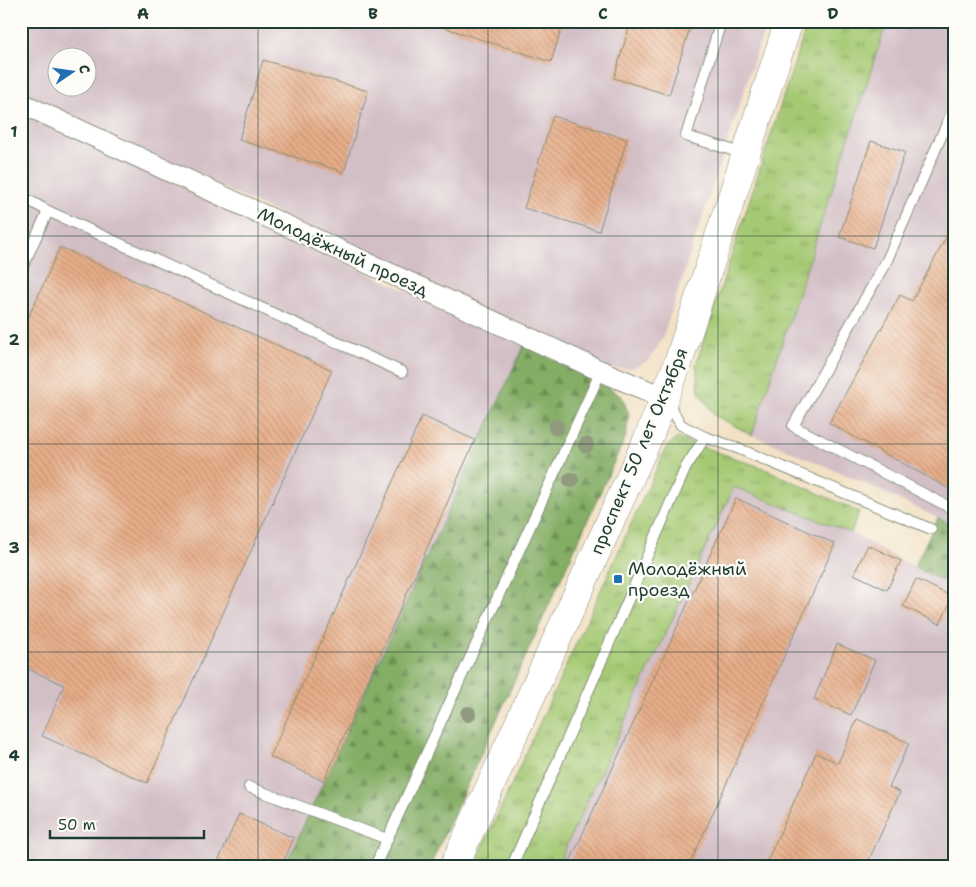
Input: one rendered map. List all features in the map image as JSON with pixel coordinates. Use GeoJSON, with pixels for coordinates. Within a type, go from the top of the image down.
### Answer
{"type":"FeatureCollection","features":[{"type":"Feature","properties":{"kind":"main road","name":"проспект 50 лет Октября"},"geometry":{"type":"LineString","coordinates":[[454,866],[646,445],[665,398],[789,21]]}},
{"type":"Feature","properties":{"kind":"street","name":"Молодёжный проезд"},"geometry":{"type":"LineString","coordinates":[[21,104],[602,371],[665,398]]}},
{"type":"Feature","properties":{"kind":"lane"},"geometry":{"type":"LineString","coordinates":[[721,21],[686,136],[745,154]]}},
{"type":"Feature","properties":{"kind":"lane"},"geometry":{"type":"LineString","coordinates":[[955,105],[887,260],[794,426],[955,510]]}},
{"type":"Feature","properties":{"kind":"lane"},"geometry":{"type":"LineString","coordinates":[[21,196],[402,372]]}},
{"type":"Feature","properties":{"kind":"lane"},"geometry":{"type":"LineString","coordinates":[[21,270],[48,210]]}},
{"type":"Feature","properties":{"kind":"lane"},"geometry":{"type":"LineString","coordinates":[[375,866],[602,371]]}},
{"type":"Feature","properties":{"kind":"lane"},"geometry":{"type":"LineString","coordinates":[[665,398],[681,425],[931,529]]}},
{"type":"Feature","properties":{"kind":"lane"},"geometry":{"type":"LineString","coordinates":[[512,866],[686,467],[705,436]]}},
{"type":"Feature","properties":{"kind":"lane"},"geometry":{"type":"LineString","coordinates":[[249,787],[387,839]]}},
{"type":"Feature","properties":{"kind":"shaded area"},"geometry":{"type":"Polygon","coordinates":[[[21,21],[767,21],[662,339],[649,360],[633,368],[611,369],[21,94],[21,21]]]}},
{"type":"Feature","properties":{"kind":"shaded area"},"geometry":{"type":"Polygon","coordinates":[[[887,21],[955,21],[955,526],[849,476],[752,435],[887,21]]]}},
{"type":"Feature","properties":{"kind":"shaded area"},"geometry":{"type":"Polygon","coordinates":[[[21,113],[524,345],[285,866],[21,866],[21,113]]]}},
{"type":"Feature","properties":{"kind":"shaded area"},"geometry":{"type":"Polygon","coordinates":[[[734,487],[851,533],[955,587],[955,866],[557,866],[734,487]]]}},
{"type":"Feature","properties":{"kind":"green space"},"geometry":{"type":"Polygon","coordinates":[[[808,21],[887,21],[752,435],[714,415],[699,392],[696,364],[808,21]]]}},
{"type":"Feature","properties":{"kind":"green space"},"geometry":{"type":"Polygon","coordinates":[[[524,345],[608,387],[622,397],[629,414],[626,436],[430,866],[285,866],[524,345]]]}},
{"type":"Feature","properties":{"kind":"green space"},"geometry":{"type":"Polygon","coordinates":[[[677,438],[763,468],[859,512],[851,533],[734,487],[557,866],[474,866],[666,448],[677,438]]]}},
{"type":"Feature","properties":{"kind":"green space"},"geometry":{"type":"Polygon","coordinates":[[[938,518],[955,526],[955,587],[914,567],[938,518]]]}},
{"type":"Feature","properties":{"kind":"building"},"geometry":{"type":"Polygon","coordinates":[[[424,21],[564,21],[551,62],[424,21]]]}},
{"type":"Feature","properties":{"kind":"building"},"geometry":{"type":"Polygon","coordinates":[[[631,21],[692,21],[669,95],[614,78],[631,21]]]}},
{"type":"Feature","properties":{"kind":"building"},"geometry":{"type":"Polygon","coordinates":[[[263,60],[368,91],[344,172],[239,140],[263,60]]]}},
{"type":"Feature","properties":{"kind":"building"},"geometry":{"type":"Polygon","coordinates":[[[553,116],[627,139],[599,231],[524,208],[553,116]]]}},
{"type":"Feature","properties":{"kind":"building"},"geometry":{"type":"Polygon","coordinates":[[[871,141],[905,152],[873,248],[839,237],[871,141]]]}},
{"type":"Feature","properties":{"kind":"building"},"geometry":{"type":"Polygon","coordinates":[[[955,221],[955,492],[829,423],[900,295],[912,301],[955,221]]]}},
{"type":"Feature","properties":{"kind":"building"},"geometry":{"type":"Polygon","coordinates":[[[60,247],[332,370],[147,783],[42,736],[64,685],[21,666],[21,334],[60,247]]]}},
{"type":"Feature","properties":{"kind":"building"},"geometry":{"type":"Polygon","coordinates":[[[422,416],[475,440],[324,781],[270,757],[422,416]]]}},
{"type":"Feature","properties":{"kind":"building"},"geometry":{"type":"Polygon","coordinates":[[[736,498],[835,544],[689,866],[568,866],[736,498]]]}},
{"type":"Feature","properties":{"kind":"building"},"geometry":{"type":"Polygon","coordinates":[[[868,545],[901,561],[887,590],[854,574],[868,545]]]}},
{"type":"Feature","properties":{"kind":"building"},"geometry":{"type":"Polygon","coordinates":[[[916,579],[953,597],[940,624],[903,606],[916,579]]]}},
{"type":"Feature","properties":{"kind":"building"},"geometry":{"type":"Polygon","coordinates":[[[837,644],[875,660],[851,715],[814,699],[837,644]]]}},
{"type":"Feature","properties":{"kind":"building"},"geometry":{"type":"Polygon","coordinates":[[[857,719],[909,743],[889,787],[900,792],[866,866],[765,866],[816,753],[838,763],[857,719]]]}},
{"type":"Feature","properties":{"kind":"building"},"geometry":{"type":"Polygon","coordinates":[[[239,814],[294,838],[282,866],[216,866],[239,814]]]}},
{"type":"Feature","properties":{"kind":"place","name":"Молодёжный проезд"},"geometry":{"type":"Point","coordinates":[618,579]}}]}
